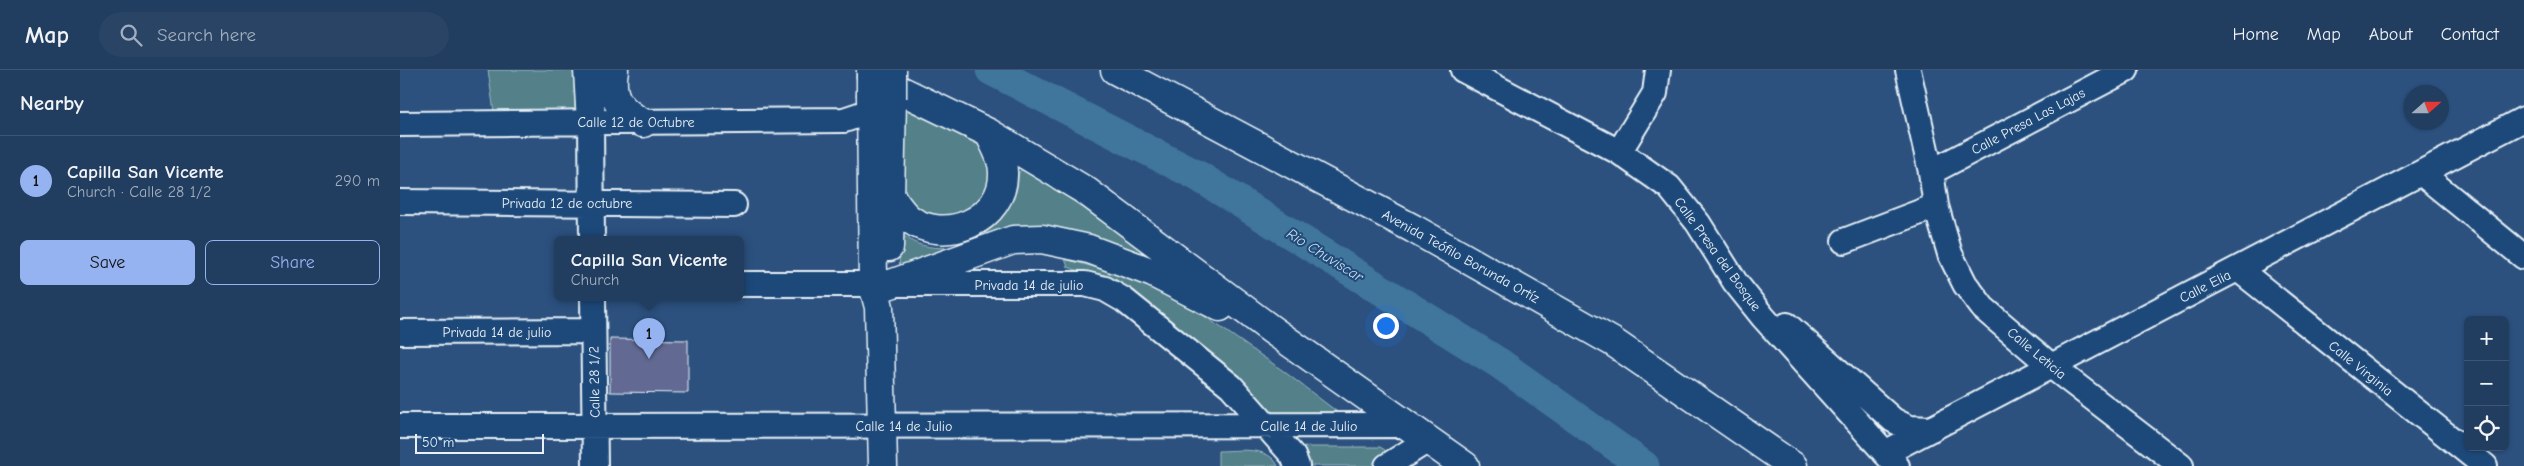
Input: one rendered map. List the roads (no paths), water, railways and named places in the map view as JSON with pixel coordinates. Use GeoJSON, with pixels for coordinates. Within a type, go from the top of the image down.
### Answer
{"type":"FeatureCollection","features":[{"type":"Feature","properties":{"kind":"main road"},"geometry":{"type":"LineString","coordinates":[[588,70],[591,122]]}},
{"type":"Feature","properties":{"kind":"main road"},"geometry":{"type":"LineString","coordinates":[[614,70],[612,81],[617,102],[626,113],[643,123]]}},
{"type":"Feature","properties":{"kind":"main road"},"geometry":{"type":"LineString","coordinates":[[859,70],[989,133],[1086,191],[1272,330],[1465,466]]}},
{"type":"Feature","properties":{"kind":"main road"},"geometry":{"type":"LineString","coordinates":[[883,466],[876,94],[892,70]]}},
{"type":"Feature","properties":{"kind":"main road","name":"Avenida Teófilo Borunda Ortíz"},"geometry":{"type":"LineString","coordinates":[[1115,70],[1414,230],[1613,342],[1793,466]]}},
{"type":"Feature","properties":{"kind":"main road"},"geometry":{"type":"LineString","coordinates":[[876,94],[891,197],[880,292]]}},
{"type":"Feature","properties":{"kind":"main road"},"geometry":{"type":"LineString","coordinates":[[891,197],[908,218],[927,228],[951,230],[973,224],[987,213],[999,195],[1003,173],[1000,155],[989,133]]}},
{"type":"Feature","properties":{"kind":"main road"},"geometry":{"type":"LineString","coordinates":[[880,292],[1013,240],[1042,239],[1089,249],[1153,273],[1217,306],[1272,330]]}},
{"type":"Feature","properties":{"kind":"street","name":"Calle Presa del Bosque"},"geometry":{"type":"LineString","coordinates":[[1463,70],[1619,152],[1669,187],[1698,223],[1735,282],[1789,347],[1891,460]]}},
{"type":"Feature","properties":{"kind":"street"},"geometry":{"type":"LineString","coordinates":[[1619,152],[1655,93],[1658,70]]}},
{"type":"Feature","properties":{"kind":"street","name":"Calle Leticia"},"geometry":{"type":"LineString","coordinates":[[1908,70],[1931,172],[1936,206],[1950,254],[1964,284],[1983,308],[2050,366],[2182,466]]}},
{"type":"Feature","properties":{"kind":"street","name":"Calle Presa Las Lajas"},"geometry":{"type":"LineString","coordinates":[[1931,172],[2126,70]]}},
{"type":"Feature","properties":{"kind":"street","name":"Calle 12 de Octubre"},"geometry":{"type":"LineString","coordinates":[[400,124],[844,120],[876,94]]}},
{"type":"Feature","properties":{"kind":"street","name":"Calle Elia"},"geometry":{"type":"LineString","coordinates":[[1891,460],[1932,429],[2524,119]]}},
{"type":"Feature","properties":{"kind":"street"},"geometry":{"type":"LineString","coordinates":[[591,122],[592,236]]}},
{"type":"Feature","properties":{"kind":"street"},"geometry":{"type":"LineString","coordinates":[[2421,174],[2524,257]]}},
{"type":"Feature","properties":{"kind":"street","name":"Privada 12 de octubre"},"geometry":{"type":"LineString","coordinates":[[400,202],[734,205]]}},
{"type":"Feature","properties":{"kind":"street"},"geometry":{"type":"LineString","coordinates":[[1844,241],[1936,206]]}},
{"type":"Feature","properties":{"kind":"street","name":"Calle Virginia"},"geometry":{"type":"LineString","coordinates":[[2238,269],[2485,466]]}},
{"type":"Feature","properties":{"kind":"street"},"geometry":{"type":"LineString","coordinates":[[1735,282],[1778,317],[1893,420],[1909,428],[1932,429]]}},
{"type":"Feature","properties":{"kind":"street","name":"Privada 14 de julio"},"geometry":{"type":"LineString","coordinates":[[744,284],[880,292],[1085,284],[1105,289],[1124,300],[1231,386],[1265,427]]}},
{"type":"Feature","properties":{"kind":"street","name":"Calle 28 1/2"},"geometry":{"type":"LineString","coordinates":[[593,301],[594,466]]}},
{"type":"Feature","properties":{"kind":"street","name":"Privada 14 de julio"},"geometry":{"type":"LineString","coordinates":[[400,332],[593,331]]}},
{"type":"Feature","properties":{"kind":"street","name":"Calle 14 de Julio"},"geometry":{"type":"LineString","coordinates":[[400,426],[1265,427],[1418,433]]}},
{"type":"Feature","properties":{"kind":"street"},"geometry":{"type":"LineString","coordinates":[[1265,427],[1292,456],[1297,466]]}},
{"type":"Feature","properties":{"kind":"street"},"geometry":{"type":"LineString","coordinates":[[1387,466],[1418,433]]}},
{"type":"Feature","properties":{"kind":"waterway","name":"Rio Chuviscar"},"geometry":{"type":"LineString","coordinates":[[991,70],[1198,176],[1499,363],[1644,466]]}},
{"type":"Feature","properties":{"kind":"place","name":"Capilla San Vicente"},"geometry":{"type":"Point","coordinates":[649,359]}}]}
